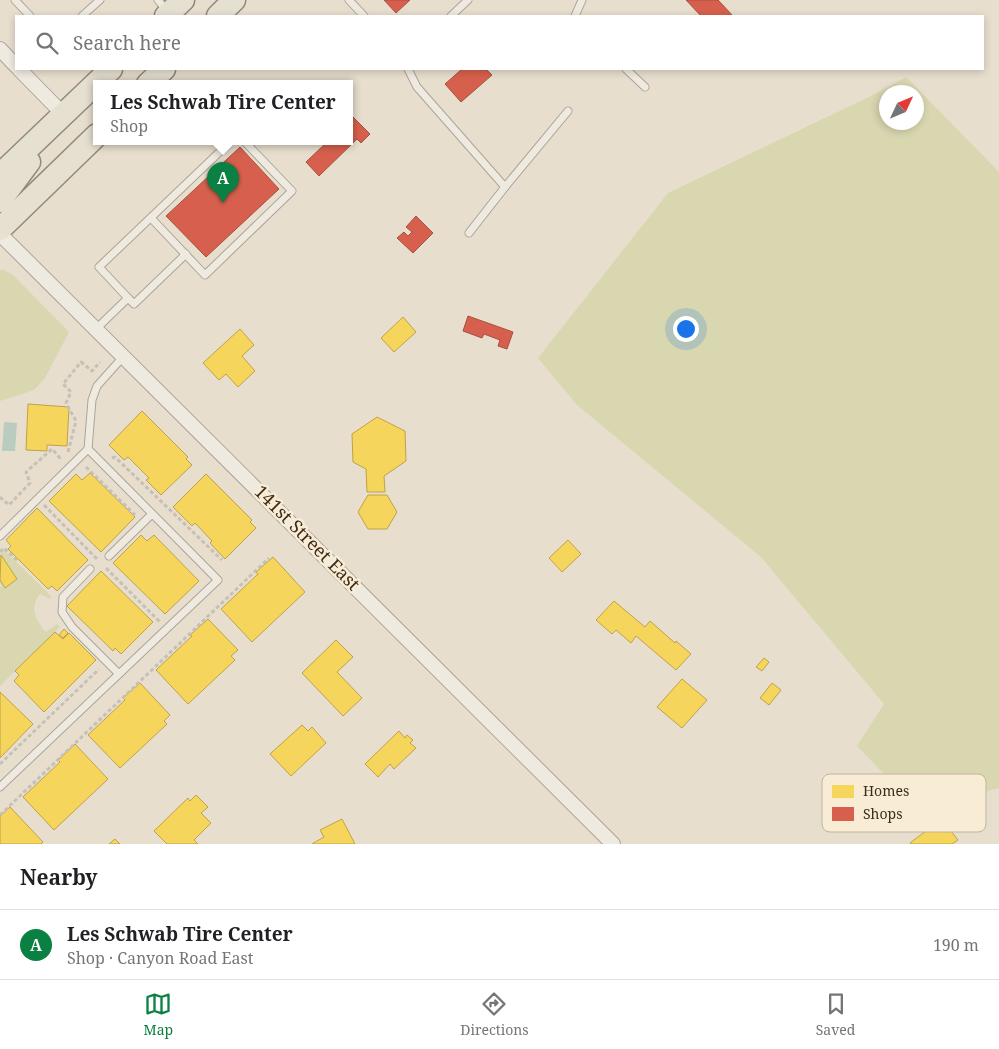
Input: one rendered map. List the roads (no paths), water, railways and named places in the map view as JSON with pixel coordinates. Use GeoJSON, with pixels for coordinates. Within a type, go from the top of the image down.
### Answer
{"type":"FeatureCollection","features":[{"type":"Feature","properties":{"kind":"main road"},"geometry":{"type":"LineString","coordinates":[[219,15],[234,0]]}},
{"type":"Feature","properties":{"kind":"main road"},"geometry":{"type":"LineString","coordinates":[[100,80],[110,70]]}},
{"type":"Feature","properties":{"kind":"main road"},"geometry":{"type":"LineString","coordinates":[[0,175],[93,86]]}},
{"type":"Feature","properties":{"kind":"main road"},"geometry":{"type":"LineString","coordinates":[[0,201],[64,114]]}},
{"type":"Feature","properties":{"kind":"main road"},"geometry":{"type":"LineString","coordinates":[[0,229],[93,139]]}},
{"type":"Feature","properties":{"kind":"street"},"geometry":{"type":"LineString","coordinates":[[0,49],[15,66]]}},
{"type":"Feature","properties":{"kind":"street"},"geometry":{"type":"LineString","coordinates":[[19,70],[64,114]]}},
{"type":"Feature","properties":{"kind":"street","name":"141st Street East"},"geometry":{"type":"LineString","coordinates":[[0,234],[461,690],[613,844]]}},
{"type":"Feature","properties":{"kind":"lane"},"geometry":{"type":"LineString","coordinates":[[15,0],[29,15]]}},
{"type":"Feature","properties":{"kind":"lane"},"geometry":{"type":"LineString","coordinates":[[83,15],[100,0]]}},
{"type":"Feature","properties":{"kind":"lane"},"geometry":{"type":"LineString","coordinates":[[349,0],[363,15]]}},
{"type":"Feature","properties":{"kind":"lane"},"geometry":{"type":"LineString","coordinates":[[452,15],[468,0]]}},
{"type":"Feature","properties":{"kind":"lane"},"geometry":{"type":"LineString","coordinates":[[574,15],[582,0]]}},
{"type":"Feature","properties":{"kind":"lane"},"geometry":{"type":"LineString","coordinates":[[408,70],[416,87],[504,187]]}},
{"type":"Feature","properties":{"kind":"lane"},"geometry":{"type":"LineString","coordinates":[[627,70],[644,87]]}},
{"type":"Feature","properties":{"kind":"lane"},"geometry":{"type":"LineString","coordinates":[[469,234],[504,187],[568,111]]}},
{"type":"Feature","properties":{"kind":"lane"},"geometry":{"type":"LineString","coordinates":[[186,254],[134,304],[99,267],[224,145]]}},
{"type":"Feature","properties":{"kind":"lane"},"geometry":{"type":"LineString","coordinates":[[151,218],[205,275],[292,191],[248,145]]}},
{"type":"Feature","properties":{"kind":"lane"},"geometry":{"type":"LineString","coordinates":[[96,329],[128,298]]}},
{"type":"Feature","properties":{"kind":"lane"},"geometry":{"type":"LineString","coordinates":[[0,536],[88,449],[92,400],[97,386],[123,357]]}},
{"type":"Feature","properties":{"kind":"lane"},"geometry":{"type":"LineString","coordinates":[[0,787],[218,580],[88,449]]}},
{"type":"Feature","properties":{"kind":"lane"},"geometry":{"type":"LineString","coordinates":[[109,556],[152,514]]}},
{"type":"Feature","properties":{"kind":"lane"},"geometry":{"type":"LineString","coordinates":[[90,569],[63,597],[62,612],[72,626],[119,674]]}},
{"type":"Feature","properties":{"kind":"place","name":"Les Schwab Tire Center"},"geometry":{"type":"Point","coordinates":[223,203]}}]}
